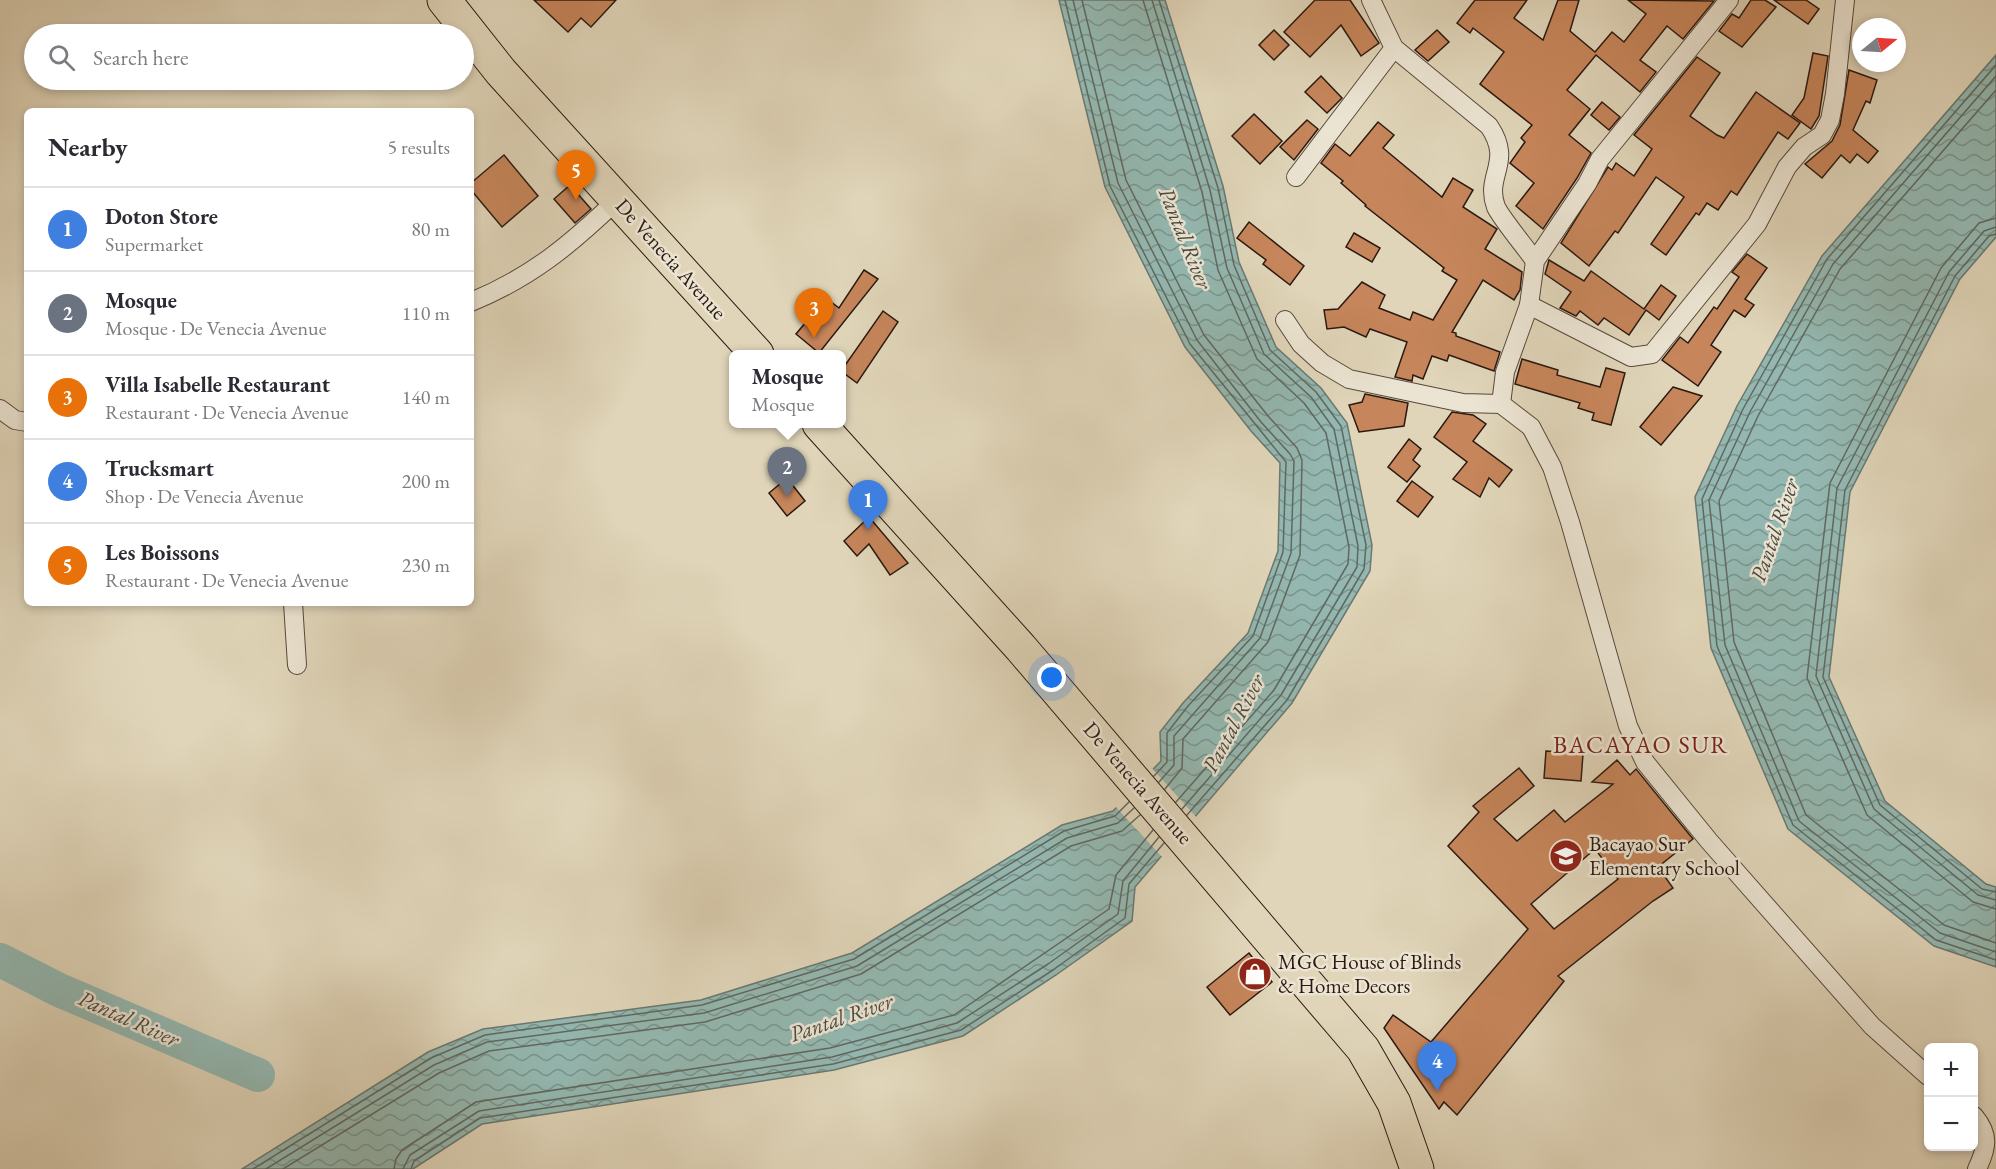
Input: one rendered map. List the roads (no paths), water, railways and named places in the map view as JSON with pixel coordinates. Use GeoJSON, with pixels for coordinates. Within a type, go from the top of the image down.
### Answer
{"type":"FeatureCollection","features":[{"type":"Feature","properties":{"kind":"highway","name":"De Venecia Avenue"},"geometry":{"type":"LineString","coordinates":[[444,0],[463,24]]}},
{"type":"Feature","properties":{"kind":"highway","name":"De Venecia Avenue"},"geometry":{"type":"LineString","coordinates":[[474,38],[501,72],[754,350]]}},
{"type":"Feature","properties":{"kind":"highway","name":"De Venecia Avenue"},"geometry":{"type":"LineString","coordinates":[[823,428],[1021,648],[1235,896],[1363,1049],[1394,1103],[1418,1169]]}},
{"type":"Feature","properties":{"kind":"street"},"geometry":{"type":"LineString","coordinates":[[1371,0],[1394,48],[1489,126],[1498,139],[1501,151],[1493,193],[1497,208],[1534,261]]}},
{"type":"Feature","properties":{"kind":"street"},"geometry":{"type":"LineString","coordinates":[[1501,404],[1505,372],[1529,305],[1534,261],[1587,184],[1600,159],[1729,0]]}},
{"type":"Feature","properties":{"kind":"street"},"geometry":{"type":"LineString","coordinates":[[1529,305],[1631,357],[1652,354],[1757,224],[1787,167],[1804,147],[1822,135],[1830,120],[1835,94],[1845,0]]}},
{"type":"Feature","properties":{"kind":"street"},"geometry":{"type":"LineString","coordinates":[[1296,177],[1394,48]]}},
{"type":"Feature","properties":{"kind":"street"},"geometry":{"type":"LineString","coordinates":[[474,301],[507,287],[538,269],[571,244],[618,199]]}},
{"type":"Feature","properties":{"kind":"street"},"geometry":{"type":"LineString","coordinates":[[1285,320],[1301,344],[1322,363],[1349,379],[1463,403],[1501,404],[1531,427],[1552,467],[1628,726],[1645,762],[1709,841],[1872,1026],[1924,1072]]}},
{"type":"Feature","properties":{"kind":"street"},"geometry":{"type":"LineString","coordinates":[[0,409],[15,420],[24,422]]}},
{"type":"Feature","properties":{"kind":"street"},"geometry":{"type":"LineString","coordinates":[[293,606],[297,665]]}},
{"type":"Feature","properties":{"kind":"street"},"geometry":{"type":"LineString","coordinates":[[1977,1169],[1987,1149],[1983,1126],[1978,1120]]}},
{"type":"Feature","properties":{"kind":"water"},"geometry":{"type":"Polygon","coordinates":[[[1059,0],[1165,0],[1223,186],[1239,262],[1276,347],[1321,388],[1347,423],[1372,545],[1370,571],[1292,703],[1135,887],[1132,921],[1056,975],[963,1036],[834,1070],[482,1124],[413,1169],[242,1169],[428,1052],[483,1029],[701,1000],[852,953],[1062,825],[1113,811],[1161,761],[1160,732],[1183,703],[1248,633],[1278,551],[1280,463],[1251,431],[1185,347],[1105,187],[1059,0]]]}},
{"type":"Feature","properties":{"kind":"water"},"geometry":{"type":"Polygon","coordinates":[[[1996,55],[1996,237],[1960,279],[1850,492],[1829,677],[1885,801],[1986,884],[1996,887],[1996,967],[1934,946],[1788,829],[1711,648],[1695,497],[1737,406],[1822,256],[1996,55]]]}},
{"type":"Feature","properties":{"kind":"waterway","name":"Pantal River"},"geometry":{"type":"LineString","coordinates":[[0,960],[59,990],[258,1075]]}},
{"type":"Feature","properties":{"kind":"place","name":"Les Boissons"},"geometry":{"type":"Point","coordinates":[576,200]}},
{"type":"Feature","properties":{"kind":"place","name":"Villa Isabelle Restaurant"},"geometry":{"type":"Point","coordinates":[814,338]}},
{"type":"Feature","properties":{"kind":"place","name":"Mosque"},"geometry":{"type":"Point","coordinates":[787,497]}},
{"type":"Feature","properties":{"kind":"place","name":"Doton Store"},"geometry":{"type":"Point","coordinates":[868,530]}},
{"type":"Feature","properties":{"kind":"place","name":"Bacayao Sur Elementary School"},"geometry":{"type":"Point","coordinates":[1566,856]}},
{"type":"Feature","properties":{"kind":"place","name":"MGC House of Blinds & Home Decors"},"geometry":{"type":"Point","coordinates":[1255,974]}},
{"type":"Feature","properties":{"kind":"place","name":"Trucksmart"},"geometry":{"type":"Point","coordinates":[1437,1091]}},
{"type":"Feature","properties":{"kind":"district","name":"BACAYAO SUR"},"geometry":{"type":"Point","coordinates":[1641,745]}}]}
